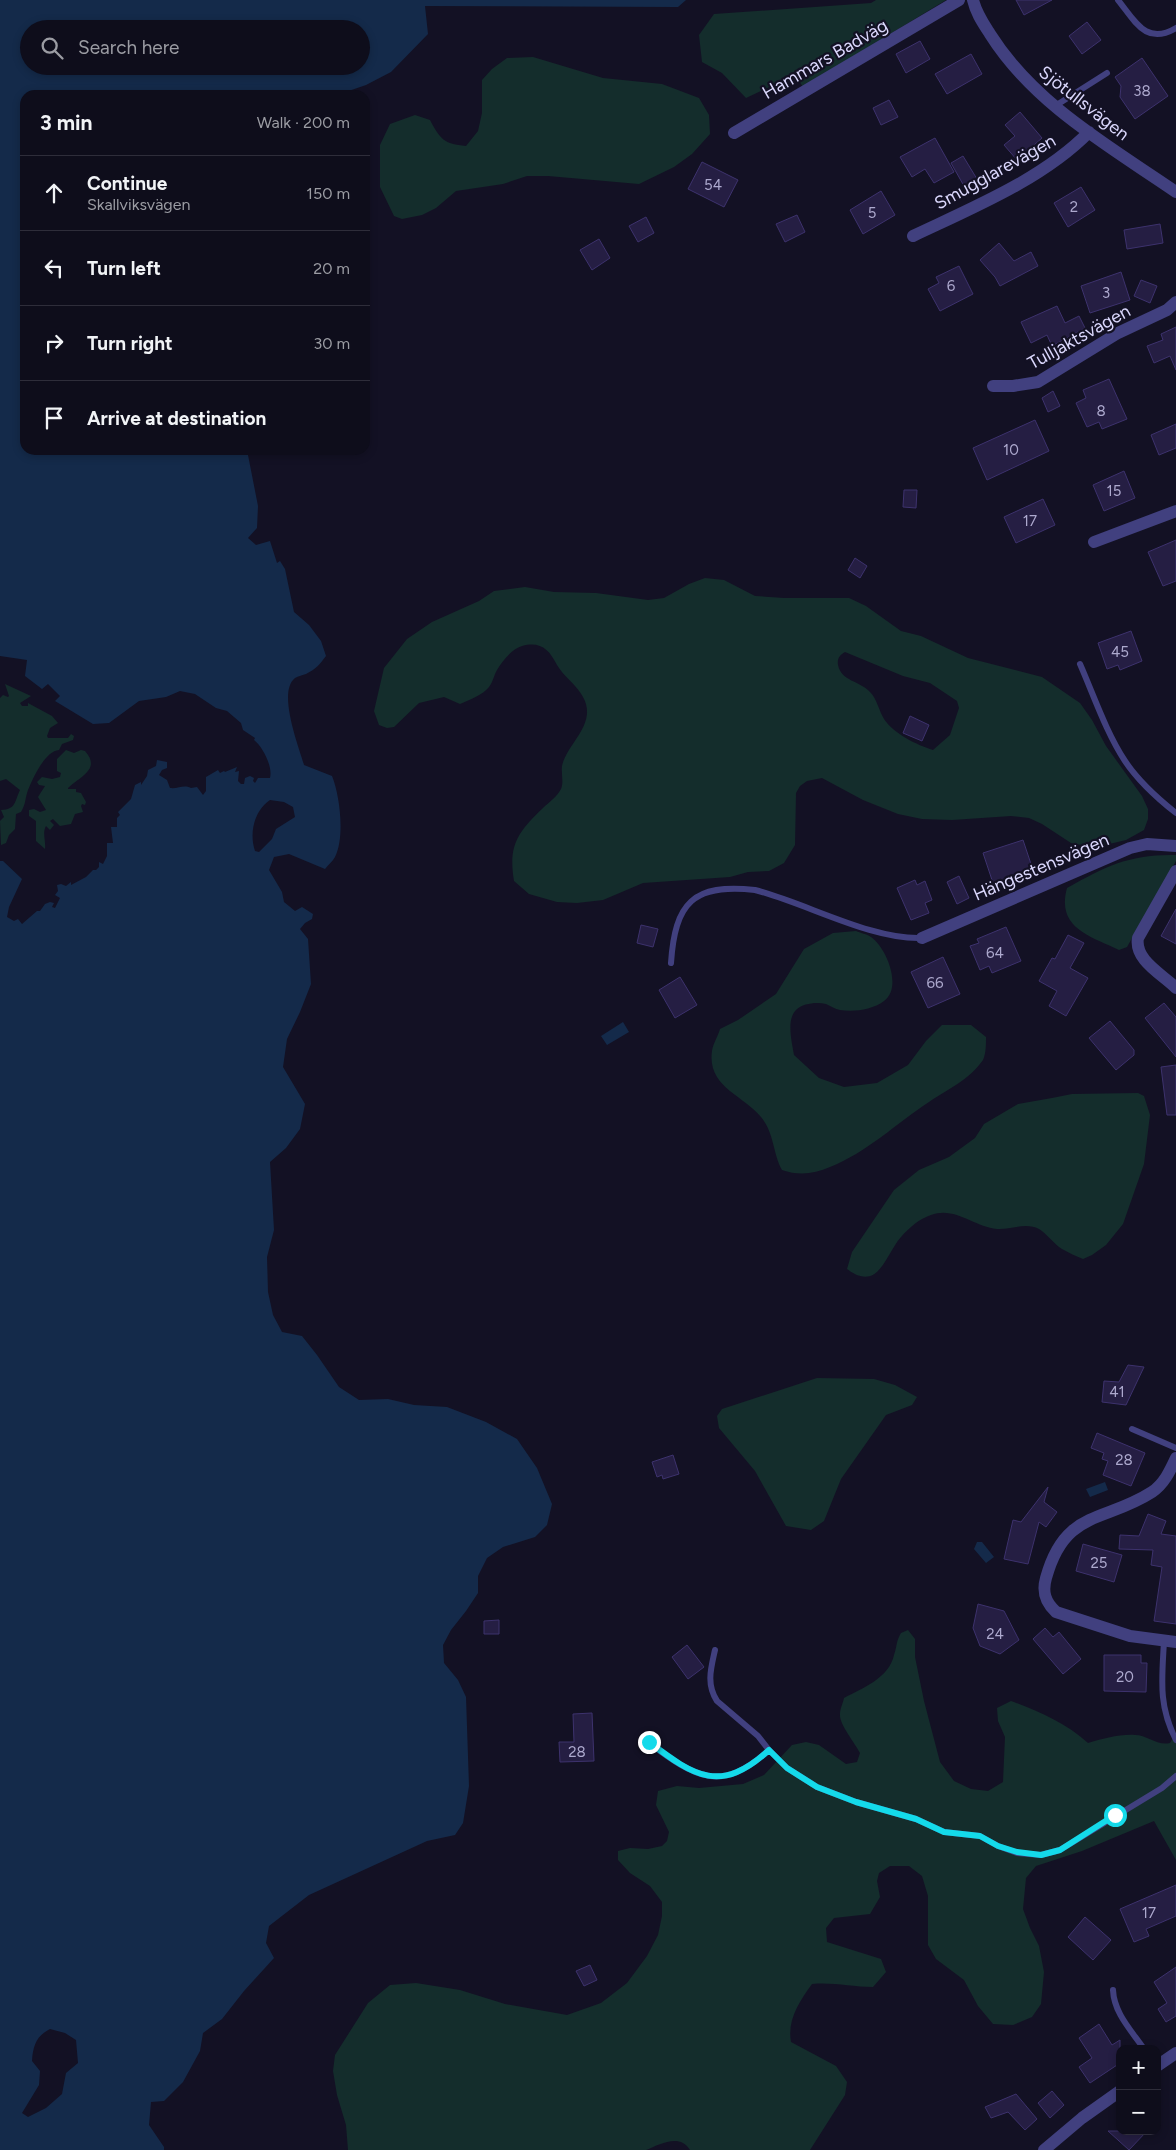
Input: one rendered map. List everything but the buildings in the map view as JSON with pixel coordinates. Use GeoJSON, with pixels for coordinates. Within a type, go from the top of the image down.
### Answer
{"type":"FeatureCollection","features":[{"type":"Feature","properties":{"kind":"street","name":"Hammars Badväg"},"geometry":{"type":"LineString","coordinates":[[734,132],[957,0]]}},
{"type":"Feature","properties":{"kind":"street","name":"Sjötullsvägen"},"geometry":{"type":"LineString","coordinates":[[973,0],[975,10],[1001,52],[1023,78],[1089,132],[1176,192]]}},
{"type":"Feature","properties":{"kind":"street","name":"Smugglarevägen"},"geometry":{"type":"LineString","coordinates":[[913,236],[1044,170],[1072,150],[1089,132]]}},
{"type":"Feature","properties":{"kind":"street","name":"Tulljaktsvägen"},"geometry":{"type":"LineString","coordinates":[[992,386],[1013,386],[1038,382],[1118,333],[1168,310],[1176,302]]}},
{"type":"Feature","properties":{"kind":"street"},"geometry":{"type":"LineString","coordinates":[[1094,542],[1176,512]]}},
{"type":"Feature","properties":{"kind":"street","name":"Hängestensvägen"},"geometry":{"type":"LineString","coordinates":[[922,938],[1130,848],[1147,844],[1176,846]]}},
{"type":"Feature","properties":{"kind":"street"},"geometry":{"type":"LineString","coordinates":[[1176,871],[1138,938],[1137,944],[1142,956],[1176,988]]}},
{"type":"Feature","properties":{"kind":"street"},"geometry":{"type":"LineString","coordinates":[[1170,1641],[1130,1636],[1056,1612],[1045,1599],[1044,1584],[1057,1551],[1075,1528],[1084,1522],[1136,1501],[1152,1492],[1169,1474],[1176,1458]]}},
{"type":"Feature","properties":{"kind":"street"},"geometry":{"type":"LineString","coordinates":[[1161,2063],[1176,2053]]}},
{"type":"Feature","properties":{"kind":"street"},"geometry":{"type":"LineString","coordinates":[[1044,2150],[1082,2118],[1116,2095]]}},
{"type":"Feature","properties":{"kind":"lane"},"geometry":{"type":"LineString","coordinates":[[1118,0],[1146,33],[1161,36],[1176,28]]}},
{"type":"Feature","properties":{"kind":"lane"},"geometry":{"type":"LineString","coordinates":[[1055,106],[1107,73]]}},
{"type":"Feature","properties":{"kind":"lane"},"geometry":{"type":"LineString","coordinates":[[1080,664],[1114,741],[1126,762],[1150,792],[1176,813]]}},
{"type":"Feature","properties":{"kind":"lane"},"geometry":{"type":"LineString","coordinates":[[671,964],[675,932],[683,911],[697,896],[713,890],[741,888],[756,890],[878,931],[908,938],[922,938]]}},
{"type":"Feature","properties":{"kind":"lane"},"geometry":{"type":"LineString","coordinates":[[1132,1428],[1176,1448]]}},
{"type":"Feature","properties":{"kind":"lane"},"geometry":{"type":"LineString","coordinates":[[1170,1641],[1162,1682],[1163,1705],[1166,1720],[1176,1740]]}},
{"type":"Feature","properties":{"kind":"lane"},"geometry":{"type":"LineString","coordinates":[[715,1650],[709,1684],[712,1694],[717,1701],[758,1736],[787,1768],[817,1787],[856,1802],[916,1819],[944,1832],[980,1836],[998,1846],[1017,1852],[1050,1854],[1073,1844],[1094,1828],[1162,1788],[1176,1776]]}},
{"type":"Feature","properties":{"kind":"lane"},"geometry":{"type":"LineString","coordinates":[[649,1742],[675,1762],[691,1771],[705,1776],[718,1777],[732,1775],[756,1762],[769,1750]]}},
{"type":"Feature","properties":{"kind":"lane"},"geometry":{"type":"LineString","coordinates":[[1113,1990],[1118,2012],[1141,2045]]}},
{"type":"Feature","properties":{"kind":"green space"},"geometry":{"type":"Polygon","coordinates":[[[876,0],[946,0],[803,87],[795,75],[746,98],[722,73],[702,62],[699,35],[714,14],[871,3],[876,0]]]}},
{"type":"Feature","properties":{"kind":"green space"},"geometry":{"type":"Polygon","coordinates":[[[533,57],[603,78],[662,84],[699,98],[709,115],[710,134],[692,154],[674,167],[639,184],[527,176],[503,184],[456,191],[436,208],[422,215],[402,219],[394,216],[380,187],[380,145],[390,124],[415,115],[430,120],[440,136],[448,142],[466,146],[478,131],[482,113],[482,80],[492,69],[507,58],[533,57]]]}},
{"type":"Feature","properties":{"kind":"green space"},"geometry":{"type":"Polygon","coordinates":[[[705,578],[724,580],[755,596],[849,598],[866,606],[901,631],[921,636],[968,658],[1042,677],[1080,703],[1092,720],[1106,746],[1142,796],[1148,809],[1148,819],[1144,830],[1126,840],[1101,846],[1087,846],[1071,843],[1029,818],[1011,816],[952,820],[922,819],[898,814],[863,800],[822,778],[807,781],[800,786],[796,793],[795,845],[784,863],[769,871],[748,872],[730,877],[643,883],[603,900],[577,903],[557,902],[529,894],[514,881],[512,858],[514,848],[527,824],[561,789],[562,766],[587,716],[587,707],[583,697],[547,651],[539,646],[528,645],[518,648],[508,656],[497,670],[492,683],[480,695],[460,704],[444,697],[419,703],[394,727],[387,728],[379,725],[374,711],[384,668],[407,639],[432,622],[479,601],[494,591],[525,587],[554,592],[596,593],[648,600],[664,598],[689,584],[705,578]],[[845,652],[838,660],[838,665],[843,674],[866,688],[872,695],[888,724],[913,742],[933,750],[950,735],[959,708],[957,701],[930,683],[903,676],[845,652]]]}},
{"type":"Feature","properties":{"kind":"green space"},"geometry":{"type":"Polygon","coordinates":[[[5,684],[31,696],[20,703],[22,706],[28,706],[28,703],[52,716],[58,723],[50,728],[48,738],[68,738],[71,734],[74,736],[73,740],[62,744],[59,750],[44,760],[28,790],[23,809],[16,814],[15,829],[9,835],[6,843],[1,845],[0,821],[4,817],[1,810],[12,807],[20,790],[6,779],[0,781],[0,698],[3,695],[9,696],[5,684]]]}},
{"type":"Feature","properties":{"kind":"green space"},"geometry":{"type":"Polygon","coordinates":[[[66,750],[74,753],[81,750],[85,751],[89,757],[91,763],[87,772],[68,788],[76,789],[76,792],[81,793],[86,802],[85,805],[82,804],[81,806],[83,812],[75,814],[71,824],[60,826],[53,819],[50,821],[54,825],[50,830],[46,826],[44,834],[45,849],[36,841],[36,821],[29,816],[29,810],[34,809],[40,812],[46,810],[38,797],[45,786],[39,785],[37,782],[42,777],[52,779],[60,777],[61,773],[57,771],[57,759],[66,750]]]}},
{"type":"Feature","properties":{"kind":"green space"},"geometry":{"type":"Polygon","coordinates":[[[1176,855],[1176,861],[1127,947],[1119,950],[1087,935],[1071,922],[1066,913],[1067,888],[1094,873],[1132,859],[1176,855]]]}},
{"type":"Feature","properties":{"kind":"green space"},"geometry":{"type":"Polygon","coordinates":[[[856,931],[868,935],[877,942],[887,958],[892,977],[890,995],[879,1004],[863,1010],[840,1010],[819,1003],[806,1004],[799,1008],[793,1014],[790,1025],[794,1055],[819,1078],[844,1087],[877,1083],[908,1065],[926,1041],[942,1025],[971,1025],[986,1037],[984,1058],[965,1079],[917,1110],[856,1154],[818,1171],[800,1174],[788,1172],[782,1170],[779,1164],[771,1136],[761,1117],[754,1109],[728,1089],[715,1073],[712,1063],[712,1051],[720,1029],[738,1020],[776,994],[804,949],[833,933],[856,931]]]}},
{"type":"Feature","properties":{"kind":"green space"},"geometry":{"type":"Polygon","coordinates":[[[1138,1093],[1144,1096],[1150,1115],[1144,1164],[1123,1224],[1106,1245],[1092,1255],[1083,1259],[1070,1253],[1059,1247],[1042,1231],[1034,1227],[1023,1226],[997,1229],[980,1225],[956,1215],[940,1213],[923,1219],[908,1230],[895,1245],[880,1269],[874,1274],[867,1277],[847,1269],[852,1252],[894,1190],[919,1170],[949,1157],[975,1138],[984,1124],[1018,1104],[1072,1094],[1138,1093]]]}},
{"type":"Feature","properties":{"kind":"green space"},"geometry":{"type":"Polygon","coordinates":[[[817,1378],[874,1379],[895,1385],[917,1397],[912,1405],[886,1415],[841,1479],[824,1521],[811,1530],[786,1526],[755,1471],[719,1428],[717,1416],[722,1409],[817,1378]]]}},
{"type":"Feature","properties":{"kind":"green space"},"geometry":{"type":"Polygon","coordinates":[[[908,1630],[915,1639],[915,1657],[940,1762],[954,1781],[971,1789],[988,1791],[1003,1782],[1005,1737],[998,1721],[997,1708],[1011,1701],[1051,1718],[1070,1729],[1088,1743],[1111,1737],[1139,1735],[1165,1744],[1170,1743],[1176,1733],[1176,1860],[1154,1821],[1082,1851],[1036,1866],[1026,1878],[1023,1909],[1039,1946],[1044,1972],[1041,2004],[1032,2017],[1013,2025],[993,2024],[978,2006],[964,1980],[936,1959],[928,1945],[928,1896],[922,1876],[909,1866],[890,1866],[879,1873],[877,1881],[880,1897],[870,1914],[834,1918],[826,1928],[827,1942],[881,1959],[886,1972],[873,1987],[812,1984],[792,2019],[791,2042],[836,2066],[847,2082],[845,2095],[810,2150],[690,2150],[681,2142],[670,2141],[646,2150],[348,2150],[346,2125],[337,2095],[333,2071],[335,2055],[368,2003],[390,1985],[416,1983],[460,1990],[505,2004],[567,2015],[601,2003],[627,1983],[647,1956],[658,1935],[662,1916],[662,1902],[650,1886],[630,1873],[618,1860],[618,1851],[630,1848],[648,1849],[662,1846],[667,1841],[669,1832],[656,1805],[658,1791],[677,1786],[699,1788],[743,1784],[764,1775],[792,1745],[806,1742],[819,1745],[846,1764],[857,1762],[860,1753],[840,1718],[840,1710],[844,1698],[867,1686],[887,1670],[895,1652],[899,1636],[908,1630]]]}},
{"type":"Feature","properties":{"kind":"water"},"geometry":{"type":"Polygon","coordinates":[[[0,0],[686,0],[678,7],[425,6],[428,34],[391,72],[352,90],[20,90],[20,455],[248,455],[258,506],[257,528],[248,538],[256,545],[270,541],[277,563],[280,561],[285,569],[294,612],[309,625],[321,641],[326,656],[313,670],[295,678],[290,685],[288,695],[291,720],[304,765],[332,776],[335,784],[341,828],[338,849],[334,859],[325,869],[289,854],[274,857],[269,870],[282,892],[284,902],[295,911],[302,907],[313,914],[312,919],[300,929],[308,939],[311,984],[287,1039],[283,1067],[305,1104],[300,1129],[286,1148],[270,1162],[274,1230],[267,1257],[268,1292],[273,1315],[282,1332],[302,1336],[339,1387],[359,1400],[388,1399],[414,1405],[447,1407],[486,1422],[517,1439],[537,1468],[552,1504],[547,1525],[535,1537],[503,1547],[487,1558],[478,1576],[478,1593],[451,1630],[443,1645],[444,1663],[458,1680],[466,1697],[469,1786],[463,1823],[455,1835],[427,1841],[309,1895],[269,1926],[266,1943],[274,1958],[222,2019],[203,2033],[200,2051],[183,2082],[164,2101],[151,2102],[149,2125],[164,2147],[164,2150],[0,2150],[0,861],[3,861],[22,879],[9,907],[7,917],[14,921],[18,919],[22,924],[37,911],[40,911],[45,904],[54,903],[52,907],[55,908],[60,898],[55,895],[58,891],[57,885],[66,886],[71,882],[71,885],[86,877],[93,870],[96,870],[99,867],[99,862],[103,864],[107,856],[107,843],[113,843],[111,827],[117,827],[117,818],[120,815],[118,812],[131,799],[135,785],[141,782],[141,785],[147,776],[148,770],[156,766],[157,760],[167,762],[167,768],[162,770],[159,775],[167,780],[170,788],[197,787],[203,795],[206,791],[206,777],[218,770],[220,773],[237,767],[235,772],[239,771],[238,781],[241,784],[244,784],[245,778],[250,776],[254,778],[253,781],[255,783],[258,778],[270,778],[271,773],[264,752],[254,740],[255,738],[243,730],[241,723],[227,711],[216,708],[195,694],[180,691],[166,697],[139,701],[109,723],[93,724],[55,701],[60,696],[48,684],[42,689],[25,676],[27,660],[0,656],[0,0]],[[270,800],[260,810],[254,823],[253,844],[255,851],[259,852],[272,839],[276,829],[295,817],[293,807],[284,802],[270,800]],[[50,2029],[38,2038],[33,2051],[32,2061],[40,2071],[39,2085],[22,2113],[28,2117],[46,2108],[62,2094],[66,2073],[78,2063],[76,2040],[65,2033],[50,2029]]]}},
{"type":"Feature","properties":{"kind":"water"},"geometry":{"type":"Polygon","coordinates":[[[623,1022],[629,1032],[607,1045],[601,1036],[623,1022]]]}},
{"type":"Feature","properties":{"kind":"water"},"geometry":{"type":"Polygon","coordinates":[[[1105,1482],[1108,1490],[1090,1497],[1086,1489],[1105,1482]]]}},
{"type":"Feature","properties":{"kind":"water"},"geometry":{"type":"Polygon","coordinates":[[[977,1542],[982,1542],[994,1557],[986,1563],[974,1549],[977,1542]]]}},
{"type":"Feature","properties":{"kind":"route"},"geometry":{"type":"LineString","coordinates":[[649,1742],[675,1762],[691,1771],[705,1776],[718,1777],[732,1775],[756,1762],[769,1750],[787,1768],[817,1787],[856,1802],[916,1819],[944,1832],[980,1836],[998,1846],[1017,1852],[1041,1855],[1050,1854],[1073,1844],[1115,1815]]}}]}
